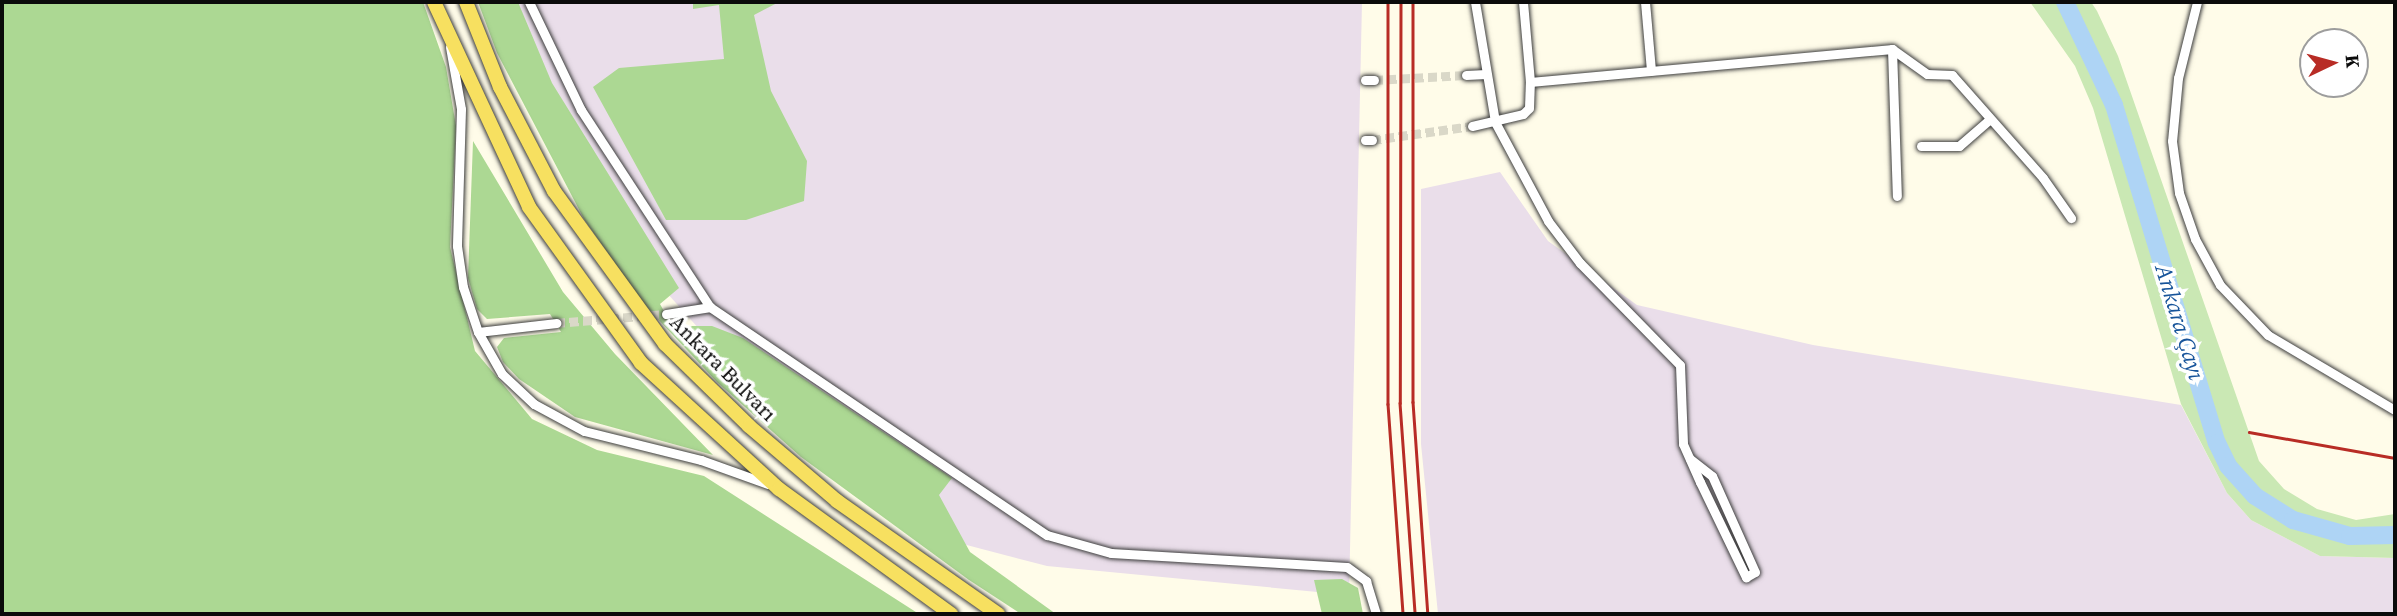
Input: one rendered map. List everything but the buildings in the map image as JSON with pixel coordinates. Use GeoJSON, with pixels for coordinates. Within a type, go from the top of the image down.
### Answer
{"type":"FeatureCollection","features":[{"type":"Feature","properties":{"kind":"main road"},"geometry":{"type":"LineString","coordinates":[[434,2],[449,41],[529,207],[641,363],[779,489],[951,614]]}},
{"type":"Feature","properties":{"kind":"main road","name":"Ankara Bulvarı"},"geometry":{"type":"LineString","coordinates":[[466,2],[499,87],[554,191],[665,344],[749,426],[837,501],[998,614]]}},
{"type":"Feature","properties":{"kind":"street"},"geometry":{"type":"LineString","coordinates":[[529,2],[581,110],[710,307],[1047,535],[1111,552],[1348,567],[1366,581],[1376,614]]}},
{"type":"Feature","properties":{"kind":"street"},"geometry":{"type":"LineString","coordinates":[[1475,2],[1495,122],[1548,221],[1580,263],[1679,365],[1683,388],[1680,416],[1690,459],[1746,577],[1755,572],[1712,476],[1690,459]]}},
{"type":"Feature","properties":{"kind":"street"},"geometry":{"type":"LineString","coordinates":[[1472,126],[1495,122],[1529,108],[1530,82],[1523,2]]}},
{"type":"Feature","properties":{"kind":"street"},"geometry":{"type":"LineString","coordinates":[[1645,2],[1651,71]]}},
{"type":"Feature","properties":{"kind":"street"},"geometry":{"type":"LineString","coordinates":[[2197,2],[2178,78],[2172,141],[2179,194],[2194,239],[2220,285],[2268,335],[2395,410]]}},
{"type":"Feature","properties":{"kind":"street"},"geometry":{"type":"LineString","coordinates":[[449,41],[461,109],[457,246],[463,287],[478,332],[502,373],[534,404],[584,431],[713,464],[779,489]]}},
{"type":"Feature","properties":{"kind":"street"},"geometry":{"type":"LineString","coordinates":[[1530,82],[1892,49],[1927,74],[1952,75],[2071,218]]}},
{"type":"Feature","properties":{"kind":"street"},"geometry":{"type":"LineString","coordinates":[[1892,49],[1897,196]]}},
{"type":"Feature","properties":{"kind":"street"},"geometry":{"type":"LineString","coordinates":[[1466,75],[1486,74]]}},
{"type":"Feature","properties":{"kind":"street"},"geometry":{"type":"LineString","coordinates":[[1921,146],[1959,146],[1990,120]]}},
{"type":"Feature","properties":{"kind":"street"},"geometry":{"type":"LineString","coordinates":[[666,314],[710,307]]}},
{"type":"Feature","properties":{"kind":"street"},"geometry":{"type":"LineString","coordinates":[[478,332],[556,323]]}},
{"type":"Feature","properties":{"kind":"shaded area"},"geometry":{"type":"Polygon","coordinates":[[[489,2],[1362,2],[1349,595],[1047,566],[959,543],[750,386],[601,219],[489,2]]]}},
{"type":"Feature","properties":{"kind":"shaded area"},"geometry":{"type":"Polygon","coordinates":[[[1500,172],[1548,241],[1637,305],[1813,345],[2181,405],[2227,493],[2251,520],[2320,556],[2395,558],[2395,614],[1438,614],[1421,444],[1421,189],[1500,172]]]}},
{"type":"Feature","properties":{"kind":"green space"},"geometry":{"type":"Polygon","coordinates":[[[2,2],[423,2],[446,67],[456,126],[450,247],[475,351],[532,419],[597,450],[704,476],[919,614],[2,614],[2,2]]]}},
{"type":"Feature","properties":{"kind":"green space"},"geometry":{"type":"Polygon","coordinates":[[[478,2],[518,2],[552,83],[679,288],[660,304],[672,326],[712,326],[743,338],[952,478],[939,495],[970,552],[1056,614],[1021,614],[969,580],[801,457],[717,382],[642,302],[584,219],[497,53],[478,2]]]}},
{"type":"Feature","properties":{"kind":"green space"},"geometry":{"type":"Polygon","coordinates":[[[693,2],[779,2],[754,15],[771,91],[807,161],[804,201],[746,220],[666,220],[593,87],[619,68],[724,59],[719,5],[693,9],[693,2]]]}},
{"type":"Feature","properties":{"kind":"green space"},"geometry":{"type":"Polygon","coordinates":[[[2030,2],[2091,2],[2097,11],[2118,56],[2259,461],[2284,489],[2317,509],[2356,520],[2395,514],[2395,558],[2320,556],[2251,520],[2227,493],[2181,404],[2093,108],[2075,66],[2030,2]]]}},
{"type":"Feature","properties":{"kind":"green space"},"geometry":{"type":"Polygon","coordinates":[[[473,141],[563,292],[615,354],[713,455],[575,417],[519,379],[503,362],[497,347],[504,338],[561,332],[550,314],[487,319],[477,309],[468,278],[473,141]]]}},
{"type":"Feature","properties":{"kind":"green space"},"geometry":{"type":"Polygon","coordinates":[[[1342,579],[1358,588],[1363,614],[1322,614],[1314,580],[1342,579]]]}},
{"type":"Feature","properties":{"kind":"waterway","name":"Ankara Çayı"},"geometry":{"type":"LineString","coordinates":[[2065,2],[2114,105],[2217,443],[2228,466],[2255,496],[2293,520],[2350,536],[2395,535]]}},
{"type":"Feature","properties":{"kind":"tunnel"},"geometry":{"type":"LineString","coordinates":[[1374,80],[1466,75]]}},
{"type":"Feature","properties":{"kind":"tunnel"},"geometry":{"type":"LineString","coordinates":[[1372,140],[1472,126]]}},
{"type":"Feature","properties":{"kind":"tunnel"},"geometry":{"type":"LineString","coordinates":[[556,323],[666,314]]}},
{"type":"Feature","properties":{"kind":"railway"},"geometry":{"type":"LineString","coordinates":[[1388,2],[1388,404],[1403,614]]}},
{"type":"Feature","properties":{"kind":"railway"},"geometry":{"type":"LineString","coordinates":[[1401,2],[1400,403],[1415,614]]}},
{"type":"Feature","properties":{"kind":"railway"},"geometry":{"type":"LineString","coordinates":[[1413,2],[1413,402],[1428,614]]}},
{"type":"Feature","properties":{"kind":"railway"},"geometry":{"type":"LineString","coordinates":[[2249,432],[2395,458]]}}]}
